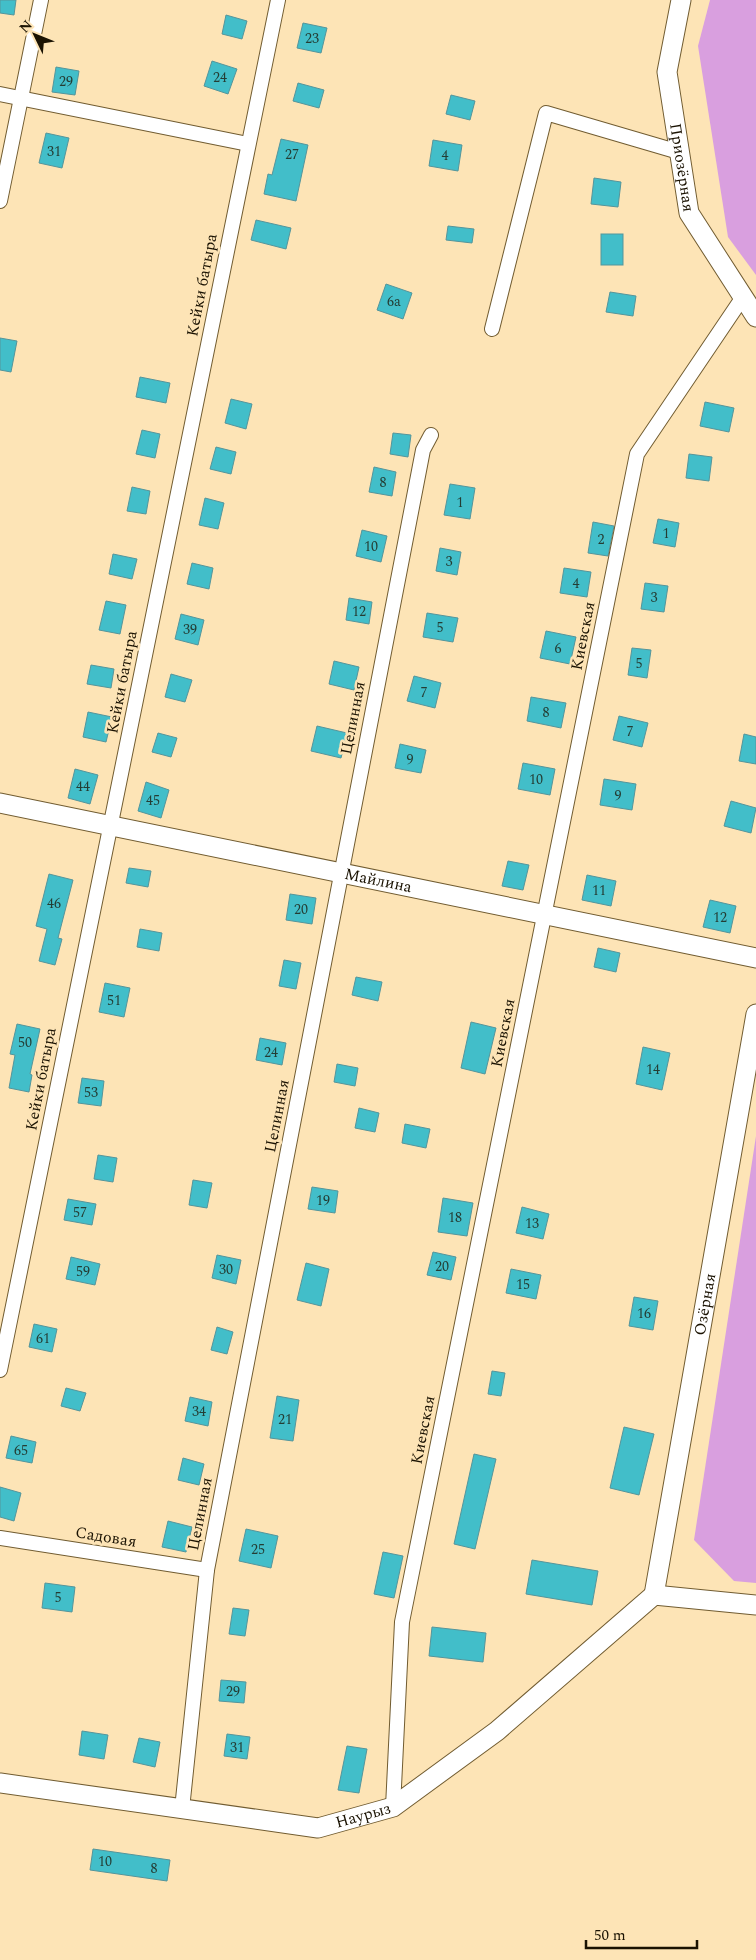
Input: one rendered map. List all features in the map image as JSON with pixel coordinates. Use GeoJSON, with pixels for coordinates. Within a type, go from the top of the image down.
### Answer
{"type":"FeatureCollection","features":[{"type":"Feature","properties":{"kind":"street"},"geometry":{"type":"LineString","coordinates":[[0,201],[41,0]]}},
{"type":"Feature","properties":{"kind":"street","name":"Кейки батыра"},"geometry":{"type":"LineString","coordinates":[[0,1370],[278,0]]}},
{"type":"Feature","properties":{"kind":"street","name":"Приозёрная"},"geometry":{"type":"LineString","coordinates":[[681,0],[667,72],[688,213],[756,317]]}},
{"type":"Feature","properties":{"kind":"street"},"geometry":{"type":"LineString","coordinates":[[0,94],[248,144]]}},
{"type":"Feature","properties":{"kind":"street"},"geometry":{"type":"LineString","coordinates":[[492,329],[546,113],[679,152]]}},
{"type":"Feature","properties":{"kind":"street","name":"Киевская"},"geometry":{"type":"LineString","coordinates":[[393,1807],[402,1622],[637,454],[743,298]]}},
{"type":"Feature","properties":{"kind":"street","name":"Целинная"},"geometry":{"type":"LineString","coordinates":[[182,1809],[207,1570],[423,450],[431,435]]}},
{"type":"Feature","properties":{"kind":"street","name":"Майлина"},"geometry":{"type":"LineString","coordinates":[[0,803],[756,958]]}},
{"type":"Feature","properties":{"kind":"street","name":"Озёрная"},"geometry":{"type":"LineString","coordinates":[[654,1595],[756,1014]]}},
{"type":"Feature","properties":{"kind":"street","name":"Садовая"},"geometry":{"type":"LineString","coordinates":[[0,1538],[207,1570]]}},
{"type":"Feature","properties":{"kind":"street"},"geometry":{"type":"LineString","coordinates":[[654,1595],[756,1606]]}},
{"type":"Feature","properties":{"kind":"street","name":"Наурыз"},"geometry":{"type":"LineString","coordinates":[[0,1783],[318,1828],[393,1807],[497,1731],[654,1595]]}},
{"type":"Feature","properties":{"kind":"shaded area"},"geometry":{"type":"Polygon","coordinates":[[[710,0],[756,0],[756,275],[728,237],[698,46],[710,0]]]}},
{"type":"Feature","properties":{"kind":"shaded area"},"geometry":{"type":"Polygon","coordinates":[[[756,1136],[756,1583],[734,1581],[694,1540],[756,1136]]]}},
{"type":"Feature","properties":{"kind":"building"},"geometry":{"type":"Polygon","coordinates":[[[0,0],[16,0],[14,15],[0,13],[0,0]]]}},
{"type":"Feature","properties":{"kind":"building"},"geometry":{"type":"Polygon","coordinates":[[[226,15],[247,21],[242,39],[222,34],[226,15]]]}},
{"type":"Feature","properties":{"kind":"building"},"geometry":{"type":"Polygon","coordinates":[[[303,23],[327,28],[321,53],[297,48],[303,23]]]}},
{"type":"Feature","properties":{"kind":"building"},"geometry":{"type":"Polygon","coordinates":[[[212,61],[237,69],[228,94],[204,86],[212,61]]]}},
{"type":"Feature","properties":{"kind":"building"},"geometry":{"type":"Polygon","coordinates":[[[56,67],[79,71],[75,95],[52,92],[56,67]]]}},
{"type":"Feature","properties":{"kind":"building"},"geometry":{"type":"Polygon","coordinates":[[[298,83],[324,90],[319,108],[293,101],[298,83]]]}},
{"type":"Feature","properties":{"kind":"building"},"geometry":{"type":"Polygon","coordinates":[[[451,95],[475,101],[470,120],[446,114],[451,95]]]}},
{"type":"Feature","properties":{"kind":"building"},"geometry":{"type":"Polygon","coordinates":[[[46,133],[69,138],[62,168],[39,163],[46,133]]]}},
{"type":"Feature","properties":{"kind":"building"},"geometry":{"type":"Polygon","coordinates":[[[281,139],[308,145],[296,201],[264,194],[268,174],[272,175],[281,139]]]}},
{"type":"Feature","properties":{"kind":"building"},"geometry":{"type":"Polygon","coordinates":[[[433,140],[462,145],[458,171],[429,166],[433,140]]]}},
{"type":"Feature","properties":{"kind":"building"},"geometry":{"type":"Polygon","coordinates":[[[594,178],[621,182],[618,207],[591,204],[594,178]]]}},
{"type":"Feature","properties":{"kind":"building"},"geometry":{"type":"Polygon","coordinates":[[[256,220],[291,228],[286,249],[251,240],[256,220]]]}},
{"type":"Feature","properties":{"kind":"building"},"geometry":{"type":"Polygon","coordinates":[[[448,226],[474,229],[472,243],[446,240],[448,226]]]}},
{"type":"Feature","properties":{"kind":"building"},"geometry":{"type":"Polygon","coordinates":[[[601,234],[623,234],[623,265],[601,265],[601,234]]]}},
{"type":"Feature","properties":{"kind":"building"},"geometry":{"type":"Polygon","coordinates":[[[386,284],[412,293],[403,319],[377,310],[386,284]]]}},
{"type":"Feature","properties":{"kind":"building"},"geometry":{"type":"Polygon","coordinates":[[[610,292],[636,296],[633,316],[606,312],[610,292]]]}},
{"type":"Feature","properties":{"kind":"building"},"geometry":{"type":"Polygon","coordinates":[[[0,338],[17,341],[11,372],[0,370],[0,338]]]}},
{"type":"Feature","properties":{"kind":"building"},"geometry":{"type":"Polygon","coordinates":[[[140,377],[170,383],[166,403],[136,397],[140,377]]]}},
{"type":"Feature","properties":{"kind":"building"},"geometry":{"type":"Polygon","coordinates":[[[231,399],[252,404],[246,429],[225,423],[231,399]]]}},
{"type":"Feature","properties":{"kind":"building"},"geometry":{"type":"Polygon","coordinates":[[[705,402],[734,408],[729,432],[700,426],[705,402]]]}},
{"type":"Feature","properties":{"kind":"building"},"geometry":{"type":"Polygon","coordinates":[[[142,430],[160,434],[155,458],[136,454],[142,430]]]}},
{"type":"Feature","properties":{"kind":"building"},"geometry":{"type":"Polygon","coordinates":[[[393,433],[411,435],[408,457],[390,454],[393,433]]]}},
{"type":"Feature","properties":{"kind":"building"},"geometry":{"type":"Polygon","coordinates":[[[216,447],[236,452],[231,474],[210,469],[216,447]]]}},
{"type":"Feature","properties":{"kind":"building"},"geometry":{"type":"Polygon","coordinates":[[[689,454],[712,457],[709,481],[686,478],[689,454]]]}},
{"type":"Feature","properties":{"kind":"building"},"geometry":{"type":"Polygon","coordinates":[[[374,467],[396,472],[392,496],[369,492],[374,467]]]}},
{"type":"Feature","properties":{"kind":"building"},"geometry":{"type":"Polygon","coordinates":[[[450,484],[475,488],[470,519],[444,515],[450,484]]]}},
{"type":"Feature","properties":{"kind":"building"},"geometry":{"type":"Polygon","coordinates":[[[132,487],[150,491],[146,514],[127,511],[132,487]]]}},
{"type":"Feature","properties":{"kind":"building"},"geometry":{"type":"Polygon","coordinates":[[[205,498],[224,503],[218,529],[199,525],[205,498]]]}},
{"type":"Feature","properties":{"kind":"building"},"geometry":{"type":"Polygon","coordinates":[[[658,519],[679,523],[675,547],[653,543],[658,519]]]}},
{"type":"Feature","properties":{"kind":"building"},"geometry":{"type":"Polygon","coordinates":[[[593,522],[614,526],[608,556],[588,553],[593,522]]]}},
{"type":"Feature","properties":{"kind":"building"},"geometry":{"type":"Polygon","coordinates":[[[362,530],[387,536],[381,562],[356,556],[362,530]]]}},
{"type":"Feature","properties":{"kind":"building"},"geometry":{"type":"Polygon","coordinates":[[[440,548],[461,552],[457,575],[436,571],[440,548]]]}},
{"type":"Feature","properties":{"kind":"building"},"geometry":{"type":"Polygon","coordinates":[[[113,554],[137,559],[132,579],[109,574],[113,554]]]}},
{"type":"Feature","properties":{"kind":"building"},"geometry":{"type":"Polygon","coordinates":[[[192,563],[213,568],[209,589],[187,584],[192,563]]]}},
{"type":"Feature","properties":{"kind":"building"},"geometry":{"type":"Polygon","coordinates":[[[564,568],[591,572],[587,597],[560,593],[564,568]]]}},
{"type":"Feature","properties":{"kind":"building"},"geometry":{"type":"Polygon","coordinates":[[[645,583],[668,586],[664,612],[641,609],[645,583]]]}},
{"type":"Feature","properties":{"kind":"building"},"geometry":{"type":"Polygon","coordinates":[[[349,598],[372,602],[369,624],[346,620],[349,598]]]}},
{"type":"Feature","properties":{"kind":"building"},"geometry":{"type":"Polygon","coordinates":[[[106,601],[126,605],[120,634],[99,630],[106,601]]]}},
{"type":"Feature","properties":{"kind":"building"},"geometry":{"type":"Polygon","coordinates":[[[427,613],[458,618],[453,642],[423,637],[427,613]]]}},
{"type":"Feature","properties":{"kind":"building"},"geometry":{"type":"Polygon","coordinates":[[[181,614],[204,620],[198,645],[175,639],[181,614]]]}},
{"type":"Feature","properties":{"kind":"building"},"geometry":{"type":"Polygon","coordinates":[[[546,631],[576,637],[570,664],[540,658],[546,631]]]}},
{"type":"Feature","properties":{"kind":"building"},"geometry":{"type":"Polygon","coordinates":[[[632,648],[651,650],[647,678],[628,675],[632,648]]]}},
{"type":"Feature","properties":{"kind":"building"},"geometry":{"type":"Polygon","coordinates":[[[334,661],[359,667],[354,690],[329,684],[334,661]]]}},
{"type":"Feature","properties":{"kind":"building"},"geometry":{"type":"Polygon","coordinates":[[[91,665],[114,669],[111,688],[87,684],[91,665]]]}},
{"type":"Feature","properties":{"kind":"building"},"geometry":{"type":"Polygon","coordinates":[[[171,674],[192,680],[185,702],[165,697],[171,674]]]}},
{"type":"Feature","properties":{"kind":"building"},"geometry":{"type":"Polygon","coordinates":[[[414,676],[441,683],[435,708],[407,701],[414,676]]]}},
{"type":"Feature","properties":{"kind":"building"},"geometry":{"type":"Polygon","coordinates":[[[531,697],[566,703],[561,728],[527,721],[531,697]]]}},
{"type":"Feature","properties":{"kind":"building"},"geometry":{"type":"Polygon","coordinates":[[[88,712],[112,717],[106,742],[83,737],[88,712]]]}},
{"type":"Feature","properties":{"kind":"building"},"geometry":{"type":"Polygon","coordinates":[[[619,716],[648,723],[642,747],[613,740],[619,716]]]}},
{"type":"Feature","properties":{"kind":"building"},"geometry":{"type":"Polygon","coordinates":[[[317,726],[347,733],[341,758],[311,751],[317,726]]]}},
{"type":"Feature","properties":{"kind":"building"},"geometry":{"type":"Polygon","coordinates":[[[158,733],[177,738],[171,757],[152,752],[158,733]]]}},
{"type":"Feature","properties":{"kind":"building"},"geometry":{"type":"Polygon","coordinates":[[[744,734],[756,737],[756,764],[739,761],[744,734]]]}},
{"type":"Feature","properties":{"kind":"building"},"geometry":{"type":"Polygon","coordinates":[[[400,744],[426,750],[421,773],[395,768],[400,744]]]}},
{"type":"Feature","properties":{"kind":"building"},"geometry":{"type":"Polygon","coordinates":[[[523,763],[555,769],[550,795],[518,789],[523,763]]]}},
{"type":"Feature","properties":{"kind":"building"},"geometry":{"type":"Polygon","coordinates":[[[75,769],[98,775],[90,804],[68,798],[75,769]]]}},
{"type":"Feature","properties":{"kind":"building"},"geometry":{"type":"Polygon","coordinates":[[[604,779],[636,784],[632,810],[600,805],[604,779]]]}},
{"type":"Feature","properties":{"kind":"building"},"geometry":{"type":"Polygon","coordinates":[[[146,782],[169,790],[161,818],[138,811],[146,782]]]}},
{"type":"Feature","properties":{"kind":"building"},"geometry":{"type":"Polygon","coordinates":[[[731,801],[756,808],[751,833],[724,826],[731,801]]]}},
{"type":"Feature","properties":{"kind":"building"},"geometry":{"type":"Polygon","coordinates":[[[508,861],[529,865],[523,890],[502,886],[508,861]]]}},
{"type":"Feature","properties":{"kind":"building"},"geometry":{"type":"Polygon","coordinates":[[[129,868],[151,871],[148,887],[126,883],[129,868]]]}},
{"type":"Feature","properties":{"kind":"building"},"geometry":{"type":"Polygon","coordinates":[[[49,874],[73,880],[58,938],[62,939],[55,965],[39,961],[47,929],[36,926],[49,874]]]}},
{"type":"Feature","properties":{"kind":"building"},"geometry":{"type":"Polygon","coordinates":[[[587,875],[616,881],[611,906],[582,900],[587,875]]]}},
{"type":"Feature","properties":{"kind":"building"},"geometry":{"type":"Polygon","coordinates":[[[290,894],[316,898],[312,924],[286,920],[290,894]]]}},
{"type":"Feature","properties":{"kind":"building"},"geometry":{"type":"Polygon","coordinates":[[[710,900],[736,906],[730,933],[703,927],[710,900]]]}},
{"type":"Feature","properties":{"kind":"building"},"geometry":{"type":"Polygon","coordinates":[[[140,929],[162,933],[159,951],[137,947],[140,929]]]}},
{"type":"Feature","properties":{"kind":"building"},"geometry":{"type":"Polygon","coordinates":[[[598,948],[620,953],[616,972],[594,967],[598,948]]]}},
{"type":"Feature","properties":{"kind":"building"},"geometry":{"type":"Polygon","coordinates":[[[284,960],[301,963],[296,989],[279,986],[284,960]]]}},
{"type":"Feature","properties":{"kind":"building"},"geometry":{"type":"Polygon","coordinates":[[[356,977],[382,982],[378,1001],[352,995],[356,977]]]}},
{"type":"Feature","properties":{"kind":"building"},"geometry":{"type":"Polygon","coordinates":[[[105,983],[130,988],[124,1017],[99,1012],[105,983]]]}},
{"type":"Feature","properties":{"kind":"building"},"geometry":{"type":"Polygon","coordinates":[[[471,1022],[496,1028],[485,1074],[461,1068],[471,1022]]]}},
{"type":"Feature","properties":{"kind":"building"},"geometry":{"type":"Polygon","coordinates":[[[17,1024],[40,1029],[30,1074],[32,1075],[29,1092],[9,1088],[15,1055],[10,1054],[17,1024]]]}},
{"type":"Feature","properties":{"kind":"building"},"geometry":{"type":"Polygon","coordinates":[[[260,1038],[286,1043],[282,1065],[256,1060],[260,1038]]]}},
{"type":"Feature","properties":{"kind":"building"},"geometry":{"type":"Polygon","coordinates":[[[643,1047],[670,1053],[662,1090],[636,1084],[643,1047]]]}},
{"type":"Feature","properties":{"kind":"building"},"geometry":{"type":"Polygon","coordinates":[[[337,1064],[358,1068],[355,1086],[334,1082],[337,1064]]]}},
{"type":"Feature","properties":{"kind":"building"},"geometry":{"type":"Polygon","coordinates":[[[82,1078],[104,1081],[101,1106],[78,1103],[82,1078]]]}},
{"type":"Feature","properties":{"kind":"building"},"geometry":{"type":"Polygon","coordinates":[[[359,1108],[379,1113],[375,1132],[355,1128],[359,1108]]]}},
{"type":"Feature","properties":{"kind":"building"},"geometry":{"type":"Polygon","coordinates":[[[405,1124],[430,1129],[426,1148],[402,1143],[405,1124]]]}},
{"type":"Feature","properties":{"kind":"building"},"geometry":{"type":"Polygon","coordinates":[[[98,1155],[117,1158],[113,1182],[94,1179],[98,1155]]]}},
{"type":"Feature","properties":{"kind":"building"},"geometry":{"type":"Polygon","coordinates":[[[193,1180],[212,1183],[207,1208],[189,1205],[193,1180]]]}},
{"type":"Feature","properties":{"kind":"building"},"geometry":{"type":"Polygon","coordinates":[[[312,1187],[338,1191],[335,1213],[308,1209],[312,1187]]]}},
{"type":"Feature","properties":{"kind":"building"},"geometry":{"type":"Polygon","coordinates":[[[443,1198],[473,1203],[467,1236],[438,1232],[443,1198]]]}},
{"type":"Feature","properties":{"kind":"building"},"geometry":{"type":"Polygon","coordinates":[[[68,1199],[96,1204],[92,1225],[64,1220],[68,1199]]]}},
{"type":"Feature","properties":{"kind":"building"},"geometry":{"type":"Polygon","coordinates":[[[522,1207],[549,1214],[543,1239],[516,1233],[522,1207]]]}},
{"type":"Feature","properties":{"kind":"building"},"geometry":{"type":"Polygon","coordinates":[[[433,1252],[456,1257],[451,1280],[427,1275],[433,1252]]]}},
{"type":"Feature","properties":{"kind":"building"},"geometry":{"type":"Polygon","coordinates":[[[217,1255],[241,1260],[236,1284],[212,1278],[217,1255]]]}},
{"type":"Feature","properties":{"kind":"building"},"geometry":{"type":"Polygon","coordinates":[[[71,1257],[100,1264],[95,1285],[66,1279],[71,1257]]]}},
{"type":"Feature","properties":{"kind":"building"},"geometry":{"type":"Polygon","coordinates":[[[306,1263],[329,1269],[321,1306],[297,1300],[306,1263]]]}},
{"type":"Feature","properties":{"kind":"building"},"geometry":{"type":"Polygon","coordinates":[[[511,1269],[541,1275],[536,1299],[506,1293],[511,1269]]]}},
{"type":"Feature","properties":{"kind":"building"},"geometry":{"type":"Polygon","coordinates":[[[634,1297],[658,1301],[653,1330],[629,1326],[634,1297]]]}},
{"type":"Feature","properties":{"kind":"building"},"geometry":{"type":"Polygon","coordinates":[[[34,1324],[57,1329],[52,1352],[29,1347],[34,1324]]]}},
{"type":"Feature","properties":{"kind":"building"},"geometry":{"type":"Polygon","coordinates":[[[217,1327],[233,1332],[227,1354],[211,1350],[217,1327]]]}},
{"type":"Feature","properties":{"kind":"building"},"geometry":{"type":"Polygon","coordinates":[[[492,1371],[505,1373],[501,1396],[488,1394],[492,1371]]]}},
{"type":"Feature","properties":{"kind":"building"},"geometry":{"type":"Polygon","coordinates":[[[66,1388],[86,1393],[80,1411],[61,1406],[66,1388]]]}},
{"type":"Feature","properties":{"kind":"building"},"geometry":{"type":"Polygon","coordinates":[[[277,1396],[299,1400],[293,1441],[270,1438],[277,1396]]]}},
{"type":"Feature","properties":{"kind":"building"},"geometry":{"type":"Polygon","coordinates":[[[190,1397],[212,1402],[208,1426],[185,1421],[190,1397]]]}},
{"type":"Feature","properties":{"kind":"building"},"geometry":{"type":"Polygon","coordinates":[[[624,1427],[654,1434],[639,1495],[610,1488],[624,1427]]]}},
{"type":"Feature","properties":{"kind":"building"},"geometry":{"type":"Polygon","coordinates":[[[11,1436],[36,1442],[32,1463],[6,1458],[11,1436]]]}},
{"type":"Feature","properties":{"kind":"building"},"geometry":{"type":"Polygon","coordinates":[[[474,1454],[496,1459],[475,1549],[454,1544],[474,1454]]]}},
{"type":"Feature","properties":{"kind":"building"},"geometry":{"type":"Polygon","coordinates":[[[183,1458],[204,1464],[199,1485],[178,1480],[183,1458]]]}},
{"type":"Feature","properties":{"kind":"building"},"geometry":{"type":"Polygon","coordinates":[[[0,1487],[21,1493],[14,1521],[0,1517],[0,1487]]]}},
{"type":"Feature","properties":{"kind":"building"},"geometry":{"type":"Polygon","coordinates":[[[168,1521],[192,1527],[186,1552],[162,1547],[168,1521]]]}},
{"type":"Feature","properties":{"kind":"building"},"geometry":{"type":"Polygon","coordinates":[[[246,1529],[278,1536],[271,1568],[239,1561],[246,1529]]]}},
{"type":"Feature","properties":{"kind":"building"},"geometry":{"type":"Polygon","coordinates":[[[383,1552],[403,1556],[394,1598],[374,1594],[383,1552]]]}},
{"type":"Feature","properties":{"kind":"building"},"geometry":{"type":"Polygon","coordinates":[[[532,1560],[598,1571],[592,1605],[526,1594],[532,1560]]]}},
{"type":"Feature","properties":{"kind":"building"},"geometry":{"type":"Polygon","coordinates":[[[45,1583],[75,1587],[72,1612],[42,1608],[45,1583]]]}},
{"type":"Feature","properties":{"kind":"building"},"geometry":{"type":"Polygon","coordinates":[[[233,1608],[249,1610],[245,1636],[229,1634],[233,1608]]]}},
{"type":"Feature","properties":{"kind":"building"},"geometry":{"type":"Polygon","coordinates":[[[432,1627],[486,1633],[483,1662],[429,1656],[432,1627]]]}},
{"type":"Feature","properties":{"kind":"building"},"geometry":{"type":"Polygon","coordinates":[[[221,1680],[246,1682],[244,1703],[219,1701],[221,1680]]]}},
{"type":"Feature","properties":{"kind":"building"},"geometry":{"type":"Polygon","coordinates":[[[82,1731],[108,1735],[104,1759],[79,1755],[82,1731]]]}},
{"type":"Feature","properties":{"kind":"building"},"geometry":{"type":"Polygon","coordinates":[[[227,1734],[250,1737],[247,1759],[224,1756],[227,1734]]]}},
{"type":"Feature","properties":{"kind":"building"},"geometry":{"type":"Polygon","coordinates":[[[139,1738],[160,1742],[155,1767],[133,1762],[139,1738]]]}},
{"type":"Feature","properties":{"kind":"building"},"geometry":{"type":"Polygon","coordinates":[[[347,1746],[367,1749],[359,1793],[338,1790],[347,1746]]]}},
{"type":"Feature","properties":{"kind":"building"},"geometry":{"type":"Polygon","coordinates":[[[93,1849],[170,1860],[167,1881],[90,1870],[93,1849]]]}}]}
